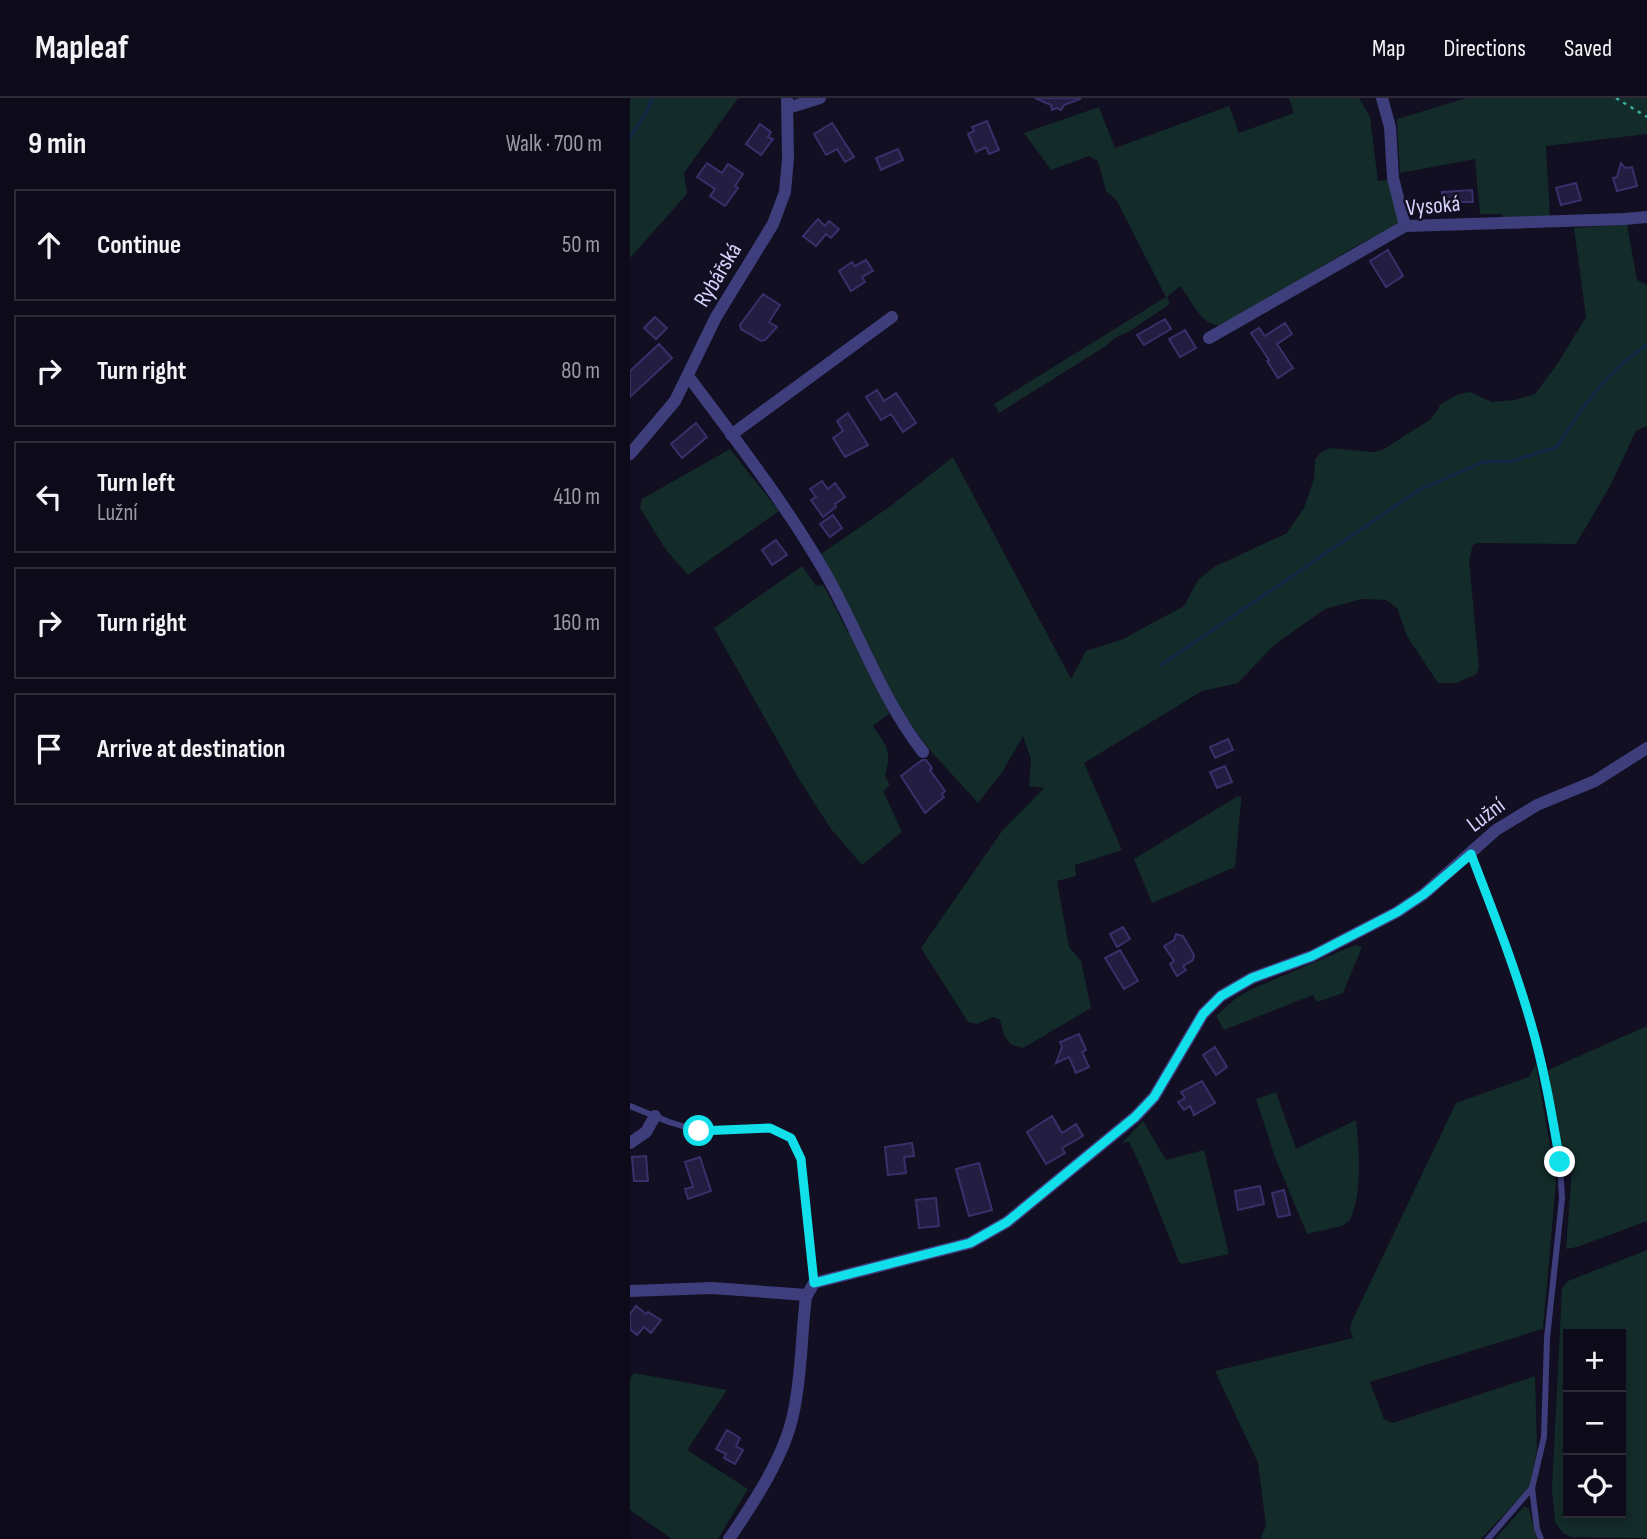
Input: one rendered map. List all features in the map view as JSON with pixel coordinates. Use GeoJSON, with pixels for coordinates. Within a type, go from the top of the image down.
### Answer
{"type":"FeatureCollection","features":[{"type":"Feature","properties":{"kind":"street"},"geometry":{"type":"LineString","coordinates":[[787,103],[820,98]]}},
{"type":"Feature","properties":{"kind":"street"},"geometry":{"type":"LineString","coordinates":[[1382,98],[1390,127],[1393,178],[1405,226]]}},
{"type":"Feature","properties":{"kind":"street","name":"Rybářská"},"geometry":{"type":"LineString","coordinates":[[630,454],[676,401],[716,317],[773,224],[785,192],[787,103]]}},
{"type":"Feature","properties":{"kind":"street","name":"Vysoká"},"geometry":{"type":"LineString","coordinates":[[1209,338],[1405,226],[1647,217]]}},
{"type":"Feature","properties":{"kind":"street"},"geometry":{"type":"LineString","coordinates":[[732,435],[892,317]]}},
{"type":"Feature","properties":{"kind":"street"},"geometry":{"type":"LineString","coordinates":[[688,376],[732,435],[823,569],[892,705],[923,752]]}},
{"type":"Feature","properties":{"kind":"street","name":"Lužní"},"geometry":{"type":"LineString","coordinates":[[814,1283],[970,1243],[1007,1222],[1135,1117],[1154,1097],[1203,1014],[1221,996],[1252,978],[1312,956],[1397,912],[1424,894],[1496,830],[1537,805],[1595,781],[1647,748]]}},
{"type":"Feature","properties":{"kind":"street"},"geometry":{"type":"LineString","coordinates":[[630,1143],[646,1132],[655,1116]]}},
{"type":"Feature","properties":{"kind":"street"},"geometry":{"type":"LineString","coordinates":[[729,1539],[747,1513],[775,1462],[793,1417],[807,1295],[814,1283]]}},
{"type":"Feature","properties":{"kind":"street"},"geometry":{"type":"LineString","coordinates":[[630,1291],[712,1288],[807,1295]]}},
{"type":"Feature","properties":{"kind":"lane"},"geometry":{"type":"LineString","coordinates":[[1471,854],[1504,939],[1531,1022],[1550,1102],[1560,1162],[1562,1199],[1547,1338],[1544,1437],[1532,1488],[1537,1529],[1541,1539]]}},
{"type":"Feature","properties":{"kind":"lane"},"geometry":{"type":"LineString","coordinates":[[630,1106],[699,1131],[770,1128],[791,1138],[801,1159],[814,1283]]}},
{"type":"Feature","properties":{"kind":"lane"},"geometry":{"type":"LineString","coordinates":[[1488,1539],[1532,1488]]}},
{"type":"Feature","properties":{"kind":"path"},"geometry":{"type":"LineString","coordinates":[[1616,98],[1647,117]]}},
{"type":"Feature","properties":{"kind":"green space"},"geometry":{"type":"Polygon","coordinates":[[[630,98],[738,98],[684,173],[687,194],[630,258],[630,98]]]}},
{"type":"Feature","properties":{"kind":"green space"},"geometry":{"type":"Polygon","coordinates":[[[1289,98],[1359,98],[1370,117],[1378,181],[1388,180],[1399,225],[1353,248],[1265,301],[1219,325],[1206,321],[1201,316],[1180,286],[1167,297],[1170,304],[999,413],[994,404],[1166,297],[1117,201],[1106,191],[1098,161],[1089,156],[1051,170],[1024,133],[1099,107],[1115,148],[1229,106],[1239,133],[1294,113],[1289,98]]]}},
{"type":"Feature","properties":{"kind":"green space"},"geometry":{"type":"Polygon","coordinates":[[[1467,98],[1647,98],[1647,134],[1546,146],[1550,217],[1503,219],[1502,214],[1480,214],[1475,159],[1400,173],[1397,119],[1467,98]]]}},
{"type":"Feature","properties":{"kind":"green space"},"geometry":{"type":"Polygon","coordinates":[[[1627,224],[1637,280],[1647,285],[1647,426],[1636,431],[1610,486],[1576,544],[1473,545],[1469,560],[1479,667],[1477,674],[1456,683],[1438,683],[1407,636],[1397,608],[1386,600],[1362,599],[1325,609],[1274,645],[1238,683],[1202,691],[1084,763],[1122,850],[1075,865],[1076,876],[1057,881],[1069,947],[1081,961],[1091,1008],[1023,1048],[1010,1044],[1000,1020],[994,1017],[977,1024],[968,1022],[921,948],[1002,831],[1044,788],[1029,786],[1031,759],[1023,736],[1003,771],[978,803],[928,748],[898,706],[818,556],[892,505],[953,457],[1071,679],[1086,651],[1123,639],[1184,606],[1198,580],[1214,567],[1287,533],[1304,508],[1314,479],[1315,460],[1320,453],[1329,448],[1374,452],[1384,449],[1431,419],[1441,404],[1459,394],[1470,392],[1492,402],[1535,394],[1586,317],[1574,228],[1627,224]]]}},
{"type":"Feature","properties":{"kind":"green space"},"geometry":{"type":"Polygon","coordinates":[[[730,449],[779,511],[688,575],[666,550],[640,508],[642,499],[730,449]]]}},
{"type":"Feature","properties":{"kind":"green space"},"geometry":{"type":"Polygon","coordinates":[[[802,566],[816,586],[823,585],[848,632],[851,631],[892,711],[873,726],[888,754],[885,776],[890,785],[883,791],[902,832],[862,865],[831,829],[799,779],[714,628],[802,566]]]}},
{"type":"Feature","properties":{"kind":"green space"},"geometry":{"type":"Polygon","coordinates":[[[1238,796],[1241,801],[1235,867],[1152,903],[1134,859],[1238,796]]]}},
{"type":"Feature","properties":{"kind":"green space"},"geometry":{"type":"Polygon","coordinates":[[[1355,945],[1362,947],[1343,993],[1317,1002],[1313,995],[1224,1030],[1216,1016],[1236,998],[1355,945]]]}},
{"type":"Feature","properties":{"kind":"green space"},"geometry":{"type":"Polygon","coordinates":[[[1647,1026],[1647,1221],[1566,1249],[1572,1169],[1564,1171],[1548,1070],[1647,1026]]]}},
{"type":"Feature","properties":{"kind":"green space"},"geometry":{"type":"Polygon","coordinates":[[[1536,1064],[1556,1182],[1543,1329],[1370,1382],[1384,1419],[1393,1423],[1535,1376],[1537,1450],[1530,1487],[1481,1539],[1260,1539],[1266,1526],[1258,1463],[1215,1371],[1353,1338],[1350,1330],[1352,1321],[1456,1103],[1529,1077],[1536,1064]]]}},
{"type":"Feature","properties":{"kind":"green space"},"geometry":{"type":"Polygon","coordinates":[[[1276,1092],[1296,1149],[1356,1120],[1359,1171],[1357,1196],[1350,1220],[1342,1226],[1307,1234],[1275,1157],[1256,1099],[1276,1092]]]}},
{"type":"Feature","properties":{"kind":"green space"},"geometry":{"type":"Polygon","coordinates":[[[1143,1121],[1166,1160],[1204,1150],[1229,1254],[1182,1264],[1179,1262],[1142,1169],[1129,1142],[1122,1143],[1143,1121]]]}},
{"type":"Feature","properties":{"kind":"green space"},"geometry":{"type":"Polygon","coordinates":[[[1647,1250],[1647,1538],[1571,1537],[1563,1533],[1555,1522],[1552,1488],[1562,1288],[1568,1281],[1647,1250]]]}},
{"type":"Feature","properties":{"kind":"green space"},"geometry":{"type":"Polygon","coordinates":[[[634,1373],[727,1390],[687,1450],[748,1489],[718,1539],[672,1539],[630,1510],[630,1378],[634,1373]]]}},
{"type":"Feature","properties":{"kind":"green space"},"geometry":{"type":"Polygon","coordinates":[[[1524,1506],[1529,1509],[1537,1539],[1495,1539],[1524,1506]]]}},
{"type":"Feature","properties":{"kind":"building"},"geometry":{"type":"Polygon","coordinates":[[[1035,98],[1080,99],[1064,105],[1061,110],[1052,110],[1051,105],[1035,98]]]}},
{"type":"Feature","properties":{"kind":"building"},"geometry":{"type":"Polygon","coordinates":[[[987,121],[999,150],[989,154],[986,147],[976,152],[968,134],[974,131],[972,127],[987,121]]]}},
{"type":"Feature","properties":{"kind":"building"},"geometry":{"type":"Polygon","coordinates":[[[832,123],[854,157],[845,162],[837,149],[826,155],[814,134],[832,123]]]}},
{"type":"Feature","properties":{"kind":"building"},"geometry":{"type":"Polygon","coordinates":[[[760,124],[771,132],[768,137],[773,139],[761,155],[746,144],[760,124]]]}},
{"type":"Feature","properties":{"kind":"building"},"geometry":{"type":"Polygon","coordinates":[[[898,149],[903,160],[881,170],[876,158],[898,149]]]}},
{"type":"Feature","properties":{"kind":"building"},"geometry":{"type":"Polygon","coordinates":[[[707,163],[722,173],[728,164],[743,174],[735,186],[738,188],[725,206],[710,196],[715,189],[697,177],[707,163]]]}},
{"type":"Feature","properties":{"kind":"building"},"geometry":{"type":"Polygon","coordinates":[[[1621,163],[1625,168],[1632,167],[1637,186],[1617,191],[1613,178],[1617,177],[1621,163]]]}},
{"type":"Feature","properties":{"kind":"building"},"geometry":{"type":"Polygon","coordinates":[[[1576,183],[1581,200],[1561,205],[1556,188],[1576,183]]]}},
{"type":"Feature","properties":{"kind":"building"},"geometry":{"type":"Polygon","coordinates":[[[1472,190],[1473,202],[1460,202],[1460,209],[1443,210],[1442,192],[1472,190]]]}},
{"type":"Feature","properties":{"kind":"building"},"geometry":{"type":"Polygon","coordinates":[[[818,219],[825,226],[829,221],[839,229],[831,238],[826,234],[816,246],[803,236],[818,219]]]}},
{"type":"Feature","properties":{"kind":"building"},"geometry":{"type":"Polygon","coordinates":[[[1388,250],[1403,276],[1386,287],[1370,261],[1388,250]]]}},
{"type":"Feature","properties":{"kind":"building"},"geometry":{"type":"Polygon","coordinates":[[[866,260],[873,271],[862,277],[865,282],[851,291],[839,271],[852,262],[855,266],[866,260]]]}},
{"type":"Feature","properties":{"kind":"building"},"geometry":{"type":"Polygon","coordinates":[[[763,294],[780,305],[769,322],[777,327],[761,341],[741,329],[740,325],[763,294]]]}},
{"type":"Feature","properties":{"kind":"building"},"geometry":{"type":"Polygon","coordinates":[[[655,317],[667,328],[656,339],[644,328],[655,317]]]}},
{"type":"Feature","properties":{"kind":"building"},"geometry":{"type":"Polygon","coordinates":[[[1165,319],[1171,329],[1144,345],[1137,335],[1165,319]]]}},
{"type":"Feature","properties":{"kind":"building"},"geometry":{"type":"Polygon","coordinates":[[[1285,323],[1292,334],[1277,344],[1293,368],[1278,378],[1251,333],[1259,328],[1265,336],[1285,323]]]}},
{"type":"Feature","properties":{"kind":"building"},"geometry":{"type":"Polygon","coordinates":[[[1185,330],[1196,348],[1180,357],[1169,339],[1185,330]]]}},
{"type":"Feature","properties":{"kind":"building"},"geometry":{"type":"Polygon","coordinates":[[[659,344],[672,358],[630,397],[630,371],[659,344]]]}},
{"type":"Feature","properties":{"kind":"building"},"geometry":{"type":"Polygon","coordinates":[[[877,390],[884,401],[896,393],[916,423],[903,432],[891,414],[881,420],[866,397],[877,390]]]}},
{"type":"Feature","properties":{"kind":"building"},"geometry":{"type":"Polygon","coordinates":[[[848,413],[868,445],[845,457],[833,438],[843,431],[837,421],[848,413]]]}},
{"type":"Feature","properties":{"kind":"building"},"geometry":{"type":"Polygon","coordinates":[[[696,423],[707,437],[682,458],[671,444],[696,423]]]}},
{"type":"Feature","properties":{"kind":"building"},"geometry":{"type":"Polygon","coordinates":[[[822,481],[828,489],[835,483],[845,497],[823,517],[811,500],[816,497],[810,489],[822,481]]]}},
{"type":"Feature","properties":{"kind":"building"},"geometry":{"type":"Polygon","coordinates":[[[833,515],[842,528],[830,537],[820,524],[833,515]]]}},
{"type":"Feature","properties":{"kind":"building"},"geometry":{"type":"Polygon","coordinates":[[[776,540],[787,555],[772,565],[762,550],[776,540]]]}},
{"type":"Feature","properties":{"kind":"building"},"geometry":{"type":"Polygon","coordinates":[[[1228,739],[1233,750],[1215,758],[1210,747],[1228,739]]]}},
{"type":"Feature","properties":{"kind":"building"},"geometry":{"type":"Polygon","coordinates":[[[922,760],[926,760],[932,768],[930,770],[945,791],[942,794],[944,797],[925,813],[901,776],[922,760]]]}},
{"type":"Feature","properties":{"kind":"building"},"geometry":{"type":"Polygon","coordinates":[[[1225,766],[1232,782],[1217,788],[1210,772],[1225,766]]]}},
{"type":"Feature","properties":{"kind":"building"},"geometry":{"type":"Polygon","coordinates":[[[1123,927],[1130,939],[1117,947],[1110,934],[1123,927]]]}},
{"type":"Feature","properties":{"kind":"building"},"geometry":{"type":"Polygon","coordinates":[[[1176,934],[1183,936],[1194,955],[1193,960],[1183,966],[1186,970],[1177,976],[1170,964],[1174,961],[1164,946],[1174,940],[1176,934]]]}},
{"type":"Feature","properties":{"kind":"building"},"geometry":{"type":"Polygon","coordinates":[[[1120,950],[1138,981],[1124,989],[1105,958],[1120,950]]]}},
{"type":"Feature","properties":{"kind":"building"},"geometry":{"type":"Polygon","coordinates":[[[1079,1034],[1086,1050],[1082,1052],[1089,1067],[1076,1073],[1069,1057],[1056,1063],[1062,1047],[1060,1042],[1079,1034]]]}},
{"type":"Feature","properties":{"kind":"building"},"geometry":{"type":"Polygon","coordinates":[[[1215,1047],[1227,1067],[1216,1075],[1203,1055],[1215,1047]]]}},
{"type":"Feature","properties":{"kind":"building"},"geometry":{"type":"Polygon","coordinates":[[[1202,1081],[1215,1103],[1194,1115],[1190,1106],[1184,1110],[1178,1102],[1185,1098],[1181,1092],[1202,1081]]]}},
{"type":"Feature","properties":{"kind":"building"},"geometry":{"type":"Polygon","coordinates":[[[1052,1116],[1062,1133],[1076,1124],[1083,1136],[1062,1148],[1065,1153],[1046,1164],[1027,1132],[1052,1116]]]}},
{"type":"Feature","properties":{"kind":"building"},"geometry":{"type":"Polygon","coordinates":[[[912,1143],[914,1156],[904,1157],[906,1173],[888,1175],[885,1147],[912,1143]]]}},
{"type":"Feature","properties":{"kind":"building"},"geometry":{"type":"Polygon","coordinates":[[[646,1156],[648,1181],[634,1181],[632,1157],[646,1156]]]}},
{"type":"Feature","properties":{"kind":"building"},"geometry":{"type":"Polygon","coordinates":[[[700,1157],[711,1191],[688,1199],[685,1189],[693,1187],[685,1162],[700,1157]]]}},
{"type":"Feature","properties":{"kind":"building"},"geometry":{"type":"Polygon","coordinates":[[[979,1163],[992,1210],[969,1216],[956,1169],[979,1163]]]}},
{"type":"Feature","properties":{"kind":"building"},"geometry":{"type":"Polygon","coordinates":[[[1260,1186],[1264,1204],[1238,1210],[1235,1191],[1260,1186]]]}},
{"type":"Feature","properties":{"kind":"building"},"geometry":{"type":"Polygon","coordinates":[[[1284,1190],[1290,1215],[1278,1217],[1272,1193],[1284,1190]]]}},
{"type":"Feature","properties":{"kind":"building"},"geometry":{"type":"Polygon","coordinates":[[[936,1198],[939,1226],[919,1228],[916,1200],[936,1198]]]}},
{"type":"Feature","properties":{"kind":"building"},"geometry":{"type":"Polygon","coordinates":[[[636,1306],[661,1320],[651,1333],[644,1327],[637,1335],[630,1329],[630,1314],[636,1306]]]}},
{"type":"Feature","properties":{"kind":"building"},"geometry":{"type":"Polygon","coordinates":[[[727,1430],[740,1438],[736,1446],[743,1450],[735,1464],[724,1458],[726,1454],[716,1449],[727,1430]]]}},
{"type":"Feature","properties":{"kind":"waterway"},"geometry":{"type":"LineString","coordinates":[[630,137],[653,98]]}},
{"type":"Feature","properties":{"kind":"waterway"},"geometry":{"type":"LineString","coordinates":[[1161,665],[1419,490],[1483,462],[1512,461],[1557,447],[1596,391],[1620,366],[1647,345]]}},
{"type":"Feature","properties":{"kind":"route"},"geometry":{"type":"LineString","coordinates":[[699,1131],[770,1128],[791,1138],[801,1159],[814,1283],[970,1243],[1007,1222],[1135,1117],[1154,1097],[1203,1014],[1221,996],[1252,978],[1312,956],[1397,912],[1424,894],[1471,854],[1504,939],[1531,1022],[1550,1102],[1560,1162]]}}]}
